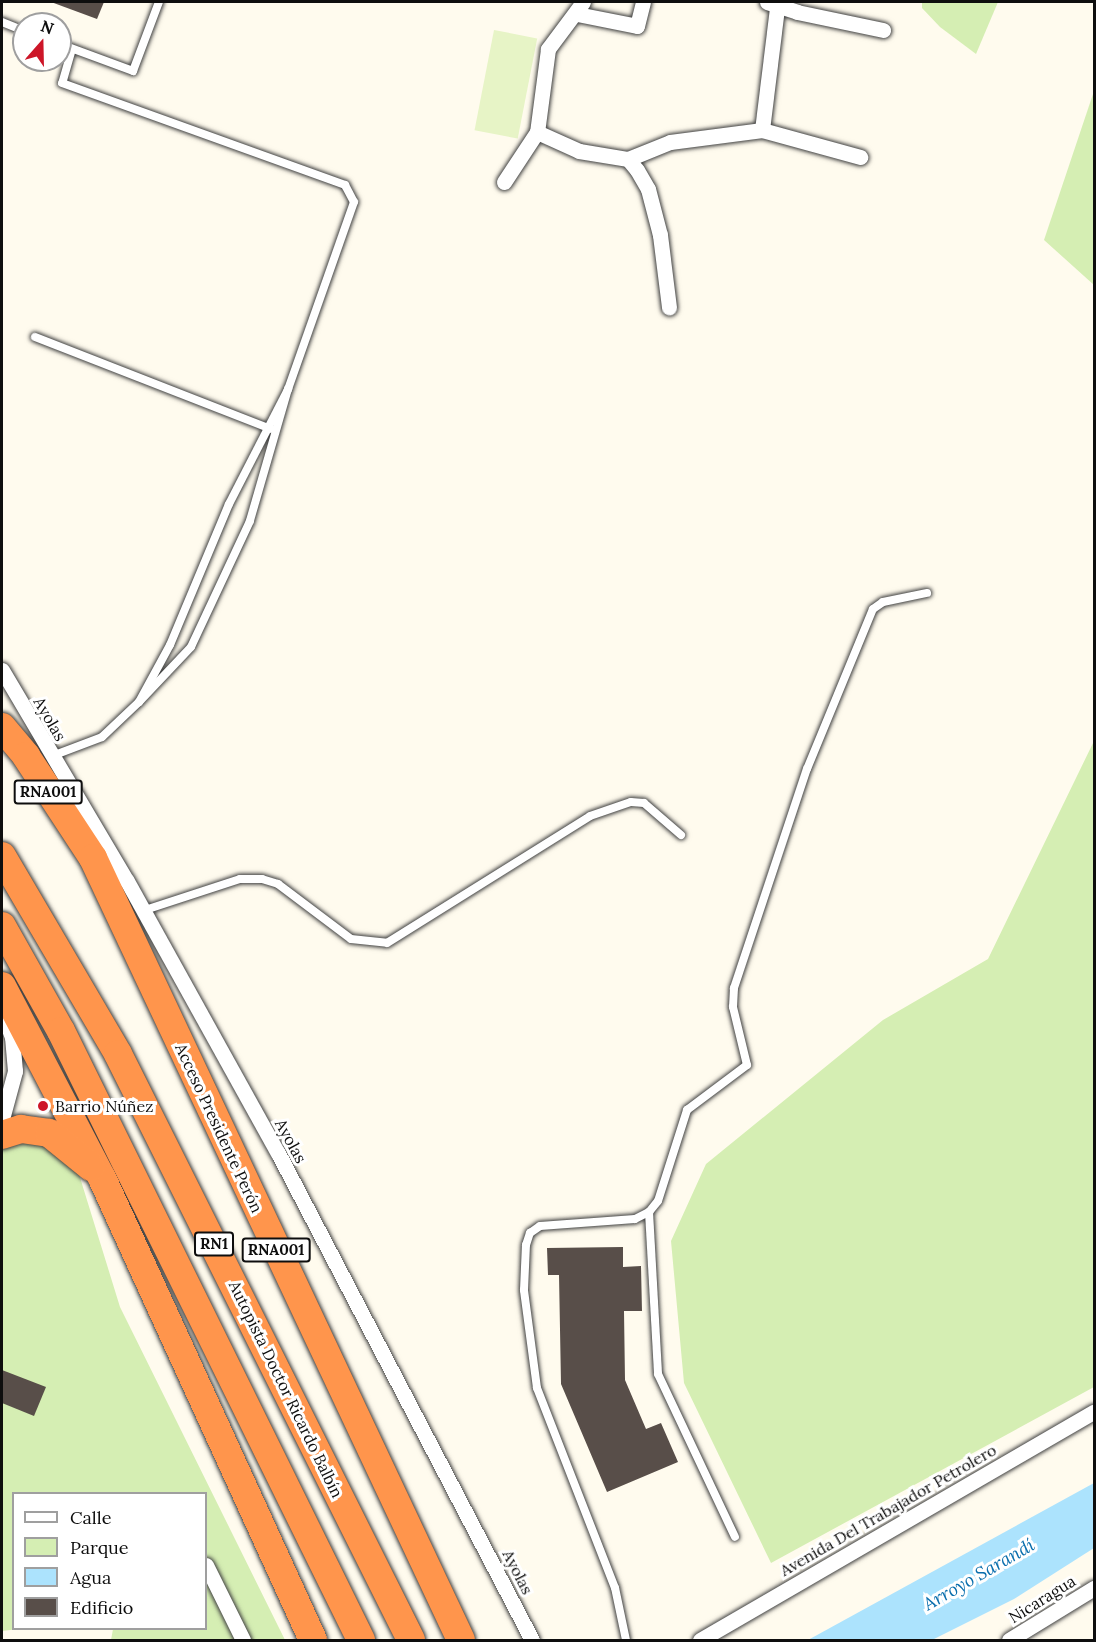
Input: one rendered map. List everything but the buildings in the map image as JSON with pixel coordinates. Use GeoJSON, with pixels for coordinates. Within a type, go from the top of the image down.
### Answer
{"type":"FeatureCollection","features":[{"type":"Feature","properties":{"kind":"highway","name":"RNA001"},"geometry":{"type":"LineString","coordinates":[[2,727],[39,756]]}},
{"type":"Feature","properties":{"kind":"highway","name":"Acceso Presidente Perón"},"geometry":{"type":"LineString","coordinates":[[39,756],[93,858],[461,1641]]}},
{"type":"Feature","properties":{"kind":"highway","name":"Autopista Doctor Ricardo Balbín"},"geometry":{"type":"LineString","coordinates":[[2,856],[123,1064],[411,1641]]}},
{"type":"Feature","properties":{"kind":"highway","name":"RN1"},"geometry":{"type":"LineString","coordinates":[[2,926],[61,1031],[360,1641]]}},
{"type":"Feature","properties":{"kind":"highway"},"geometry":{"type":"LineString","coordinates":[[2,986],[102,1178],[314,1641]]}},
{"type":"Feature","properties":{"kind":"highway"},"geometry":{"type":"LineString","coordinates":[[2,1135],[21,1129],[49,1133],[102,1178]]}},
{"type":"Feature","properties":{"kind":"street"},"geometry":{"type":"LineString","coordinates":[[504,182],[537,132],[548,49],[580,8],[637,26],[643,2]]}},
{"type":"Feature","properties":{"kind":"street"},"geometry":{"type":"LineString","coordinates":[[762,130],[772,4],[883,30]]}},
{"type":"Feature","properties":{"kind":"street"},"geometry":{"type":"LineString","coordinates":[[537,132],[579,151],[628,159],[670,142],[762,130],[860,158]]}},
{"type":"Feature","properties":{"kind":"street"},"geometry":{"type":"LineString","coordinates":[[628,159],[648,189],[668,271],[669,307]]}},
{"type":"Feature","properties":{"kind":"street","name":"Ayolas"},"geometry":{"type":"LineString","coordinates":[[2,670],[39,756],[142,910],[278,1153],[532,1641]]}},
{"type":"Feature","properties":{"kind":"street"},"geometry":{"type":"LineString","coordinates":[[2,1011],[12,1037],[15,1071],[2,1119]]}},
{"type":"Feature","properties":{"kind":"street","name":"Avenida Del Trabajador Petrolero"},"geometry":{"type":"LineString","coordinates":[[700,1641],[1095,1412]]}},
{"type":"Feature","properties":{"kind":"street"},"geometry":{"type":"LineString","coordinates":[[207,1567],[243,1641]]}},
{"type":"Feature","properties":{"kind":"street","name":"Nicaragua"},"geometry":{"type":"LineString","coordinates":[[1009,1641],[1095,1588]]}},
{"type":"Feature","properties":{"kind":"lane"},"geometry":{"type":"LineString","coordinates":[[72,49],[133,71],[159,2]]}},
{"type":"Feature","properties":{"kind":"lane"},"geometry":{"type":"LineString","coordinates":[[39,756],[102,737],[171,671],[201,632],[250,521],[288,389],[353,215],[350,192],[345,185],[62,83],[65,72]]}},
{"type":"Feature","properties":{"kind":"lane"},"geometry":{"type":"LineString","coordinates":[[34,337],[277,432]]}},
{"type":"Feature","properties":{"kind":"lane"},"geometry":{"type":"LineString","coordinates":[[139,702],[170,645],[229,504],[288,389]]}},
{"type":"Feature","properties":{"kind":"lane"},"geometry":{"type":"LineString","coordinates":[[626,1641],[615,1588],[537,1388],[524,1290],[526,1245],[530,1233],[540,1226],[635,1219],[649,1212],[658,1201],[687,1110],[747,1065],[733,1007],[734,988],[807,769],[864,624],[883,602],[927,593]]}},
{"type":"Feature","properties":{"kind":"lane"},"geometry":{"type":"LineString","coordinates":[[142,910],[240,879],[262,879],[278,884],[351,939],[387,943],[607,810],[631,802],[644,803],[681,835]]}},
{"type":"Feature","properties":{"kind":"lane"},"geometry":{"type":"LineString","coordinates":[[649,1212],[658,1374],[735,1538]]}},
{"type":"Feature","properties":{"kind":"green space"},"geometry":{"type":"Polygon","coordinates":[[[922,2],[998,2],[976,54],[940,27],[922,8],[922,2]]]}},
{"type":"Feature","properties":{"kind":"green space"},"geometry":{"type":"Polygon","coordinates":[[[494,30],[537,38],[518,139],[475,130],[494,30]]]}},
{"type":"Feature","properties":{"kind":"green space"},"geometry":{"type":"Polygon","coordinates":[[[1094,91],[1094,285],[1044,240],[1094,91]]]}},
{"type":"Feature","properties":{"kind":"green space"},"geometry":{"type":"Polygon","coordinates":[[[1094,741],[1094,1387],[771,1563],[684,1383],[671,1241],[706,1164],[883,1020],[988,959],[1094,741]]]}},
{"type":"Feature","properties":{"kind":"green space"},"geometry":{"type":"Polygon","coordinates":[[[39,1140],[78,1171],[120,1307],[285,1640],[111,1640],[113,1630],[207,1630],[207,1492],[12,1492],[12,1630],[2,1631],[2,1148],[39,1140]]]}},
{"type":"Feature","properties":{"kind":"water","name":"Arroyo Sarandí"},"geometry":{"type":"Polygon","coordinates":[[[1094,1483],[1094,1548],[1014,1599],[932,1640],[808,1640],[1094,1483]]]}},
{"type":"Feature","properties":{"kind":"place","name":"Barrio Núñez"},"geometry":{"type":"Point","coordinates":[43,1106]}}]}
